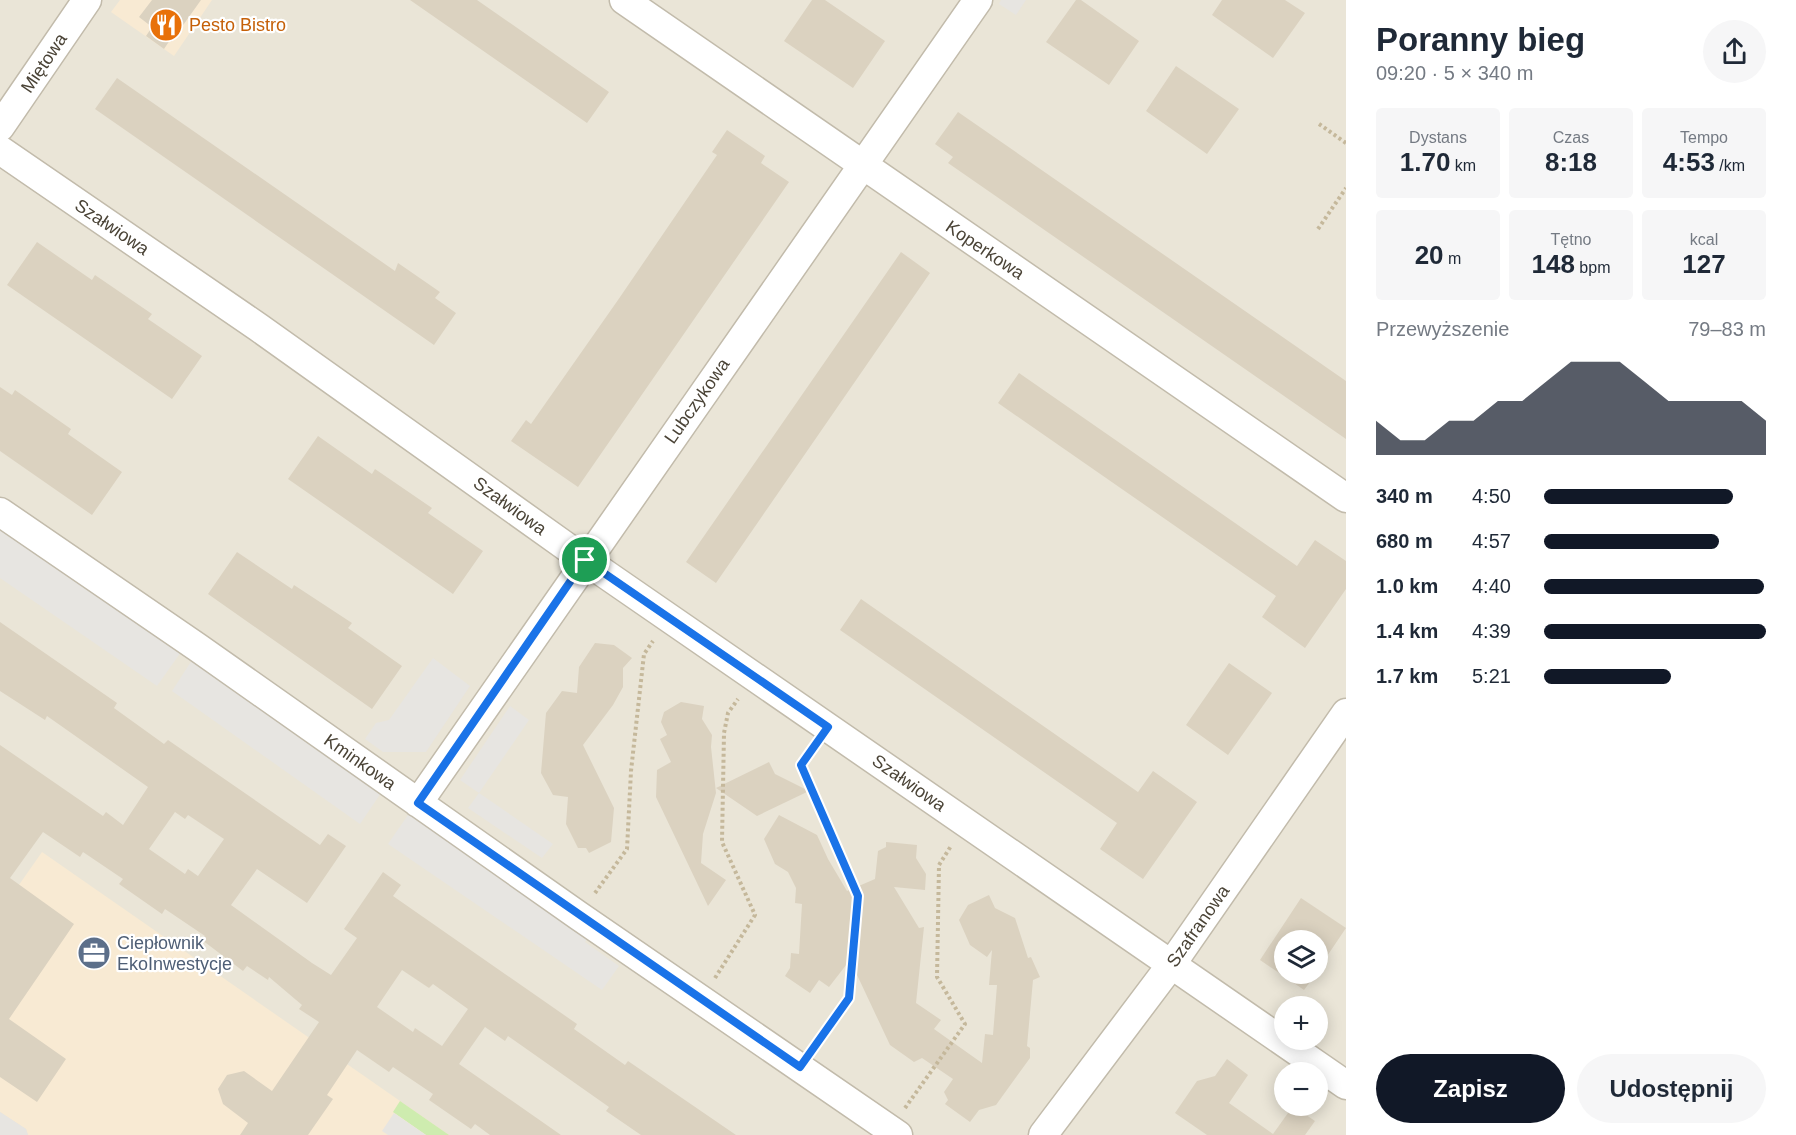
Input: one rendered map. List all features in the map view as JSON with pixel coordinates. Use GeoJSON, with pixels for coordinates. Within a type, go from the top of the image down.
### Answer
{"type":"FeatureCollection","features":[{"type":"Feature","properties":{"kind":"street","name":"Miętowa"},"geometry":{"type":"LineString","coordinates":[[0,127],[87,0]]}},
{"type":"Feature","properties":{"kind":"street","name":"Koperkowa"},"geometry":{"type":"LineString","coordinates":[[624,0],[1346,498]]}},
{"type":"Feature","properties":{"kind":"street","name":"Lubczykowa"},"geometry":{"type":"LineString","coordinates":[[418,803],[585,560],[978,0]]}},
{"type":"Feature","properties":{"kind":"street","name":"Szałwiowa"},"geometry":{"type":"LineString","coordinates":[[0,150],[284,345],[585,560],[1346,1085]]}},
{"type":"Feature","properties":{"kind":"street","name":"Kminkowa"},"geometry":{"type":"LineString","coordinates":[[0,512],[894,1132]]}},
{"type":"Feature","properties":{"kind":"street","name":"Szafranowa"},"geometry":{"type":"LineString","coordinates":[[1043,1135],[1171,965],[1346,713]]}},
{"type":"Feature","properties":{"kind":"path"},"geometry":{"type":"LineString","coordinates":[[1319,124],[1346,142]]}},
{"type":"Feature","properties":{"kind":"path"},"geometry":{"type":"LineString","coordinates":[[1318,229],[1346,188]]}},
{"type":"Feature","properties":{"kind":"path"},"geometry":{"type":"LineString","coordinates":[[579,915],[627,849],[631,771],[644,654],[668,617]]}},
{"type":"Feature","properties":{"kind":"path"},"geometry":{"type":"LineString","coordinates":[[701,999],[755,915],[722,842],[724,734],[728,713],[754,677]]}},
{"type":"Feature","properties":{"kind":"path"},"geometry":{"type":"LineString","coordinates":[[800,1067],[849,998],[858,896],[801,765],[828,727]]}},
{"type":"Feature","properties":{"kind":"path"},"geometry":{"type":"LineString","coordinates":[[894,1132],[965,1023],[937,977],[939,865],[966,823]]}},
{"type":"Feature","properties":{"kind":"shaded area"},"geometry":{"type":"Polygon","coordinates":[[[0,0],[1346,0],[1346,1135],[0,1135],[0,0]]]}},
{"type":"Feature","properties":{"kind":"shaded area"},"geometry":{"type":"Polygon","coordinates":[[[120,0],[212,0],[174,56],[111,12],[120,0]]]}},
{"type":"Feature","properties":{"kind":"shaded area"},"geometry":{"type":"Polygon","coordinates":[[[1001,0],[1026,0],[1016,15],[999,4],[1001,0]]]}},
{"type":"Feature","properties":{"kind":"shaded area"},"geometry":{"type":"Polygon","coordinates":[[[0,527],[181,652],[157,686],[0,578],[0,527]]]}},
{"type":"Feature","properties":{"kind":"shaded area"},"geometry":{"type":"Polygon","coordinates":[[[433,658],[470,686],[426,752],[383,752],[365,739],[376,723],[389,720],[433,658]]]}},
{"type":"Feature","properties":{"kind":"shaded area"},"geometry":{"type":"Polygon","coordinates":[[[192,660],[381,793],[360,824],[172,691],[192,660]]]}},
{"type":"Feature","properties":{"kind":"shaded area"},"geometry":{"type":"Polygon","coordinates":[[[510,706],[529,720],[479,793],[460,780],[510,706]]]}},
{"type":"Feature","properties":{"kind":"shaded area"},"geometry":{"type":"Polygon","coordinates":[[[479,793],[553,844],[542,858],[468,808],[479,793]]]}},
{"type":"Feature","properties":{"kind":"shaded area"},"geometry":{"type":"Polygon","coordinates":[[[410,812],[590,935],[585,942],[619,966],[602,990],[388,844],[410,812]]]}},
{"type":"Feature","properties":{"kind":"shaded area","name":"Ciepłownik EkoInwestycje"},"geometry":{"type":"Polygon","coordinates":[[[42,852],[449,1135],[28,1135],[26,1129],[0,1112],[0,912],[42,852]]]}},
{"type":"Feature","properties":{"kind":"shaded area"},"geometry":{"type":"Polygon","coordinates":[[[0,1112],[26,1129],[28,1135],[0,1135],[0,1112]]]}},
{"type":"Feature","properties":{"kind":"shaded area"},"geometry":{"type":"Polygon","coordinates":[[[394,1113],[426,1135],[388,1135],[382,1131],[394,1113]]]}},
{"type":"Feature","properties":{"kind":"green space"},"geometry":{"type":"Polygon","coordinates":[[[400,1101],[449,1135],[426,1135],[393,1112],[400,1101]]]}},
{"type":"Feature","properties":{"kind":"building","name":"Pesto Bistro"},"geometry":{"type":"Polygon","coordinates":[[[152,0],[201,0],[164,49],[146,36],[152,27],[139,17],[152,0]]]}},
{"type":"Feature","properties":{"kind":"building"},"geometry":{"type":"Polygon","coordinates":[[[410,0],[477,0],[609,92],[587,123],[410,0]]]}},
{"type":"Feature","properties":{"kind":"building"},"geometry":{"type":"Polygon","coordinates":[[[812,0],[825,0],[885,41],[853,88],[784,41],[812,0]]]}},
{"type":"Feature","properties":{"kind":"building"},"geometry":{"type":"Polygon","coordinates":[[[1076,0],[1081,0],[1139,41],[1109,85],[1046,42],[1076,0]]]}},
{"type":"Feature","properties":{"kind":"building"},"geometry":{"type":"Polygon","coordinates":[[[1222,0],[1285,0],[1305,13],[1273,58],[1212,15],[1222,0]]]}},
{"type":"Feature","properties":{"kind":"building"},"geometry":{"type":"Polygon","coordinates":[[[1176,66],[1239,109],[1207,154],[1146,111],[1176,66]]]}},
{"type":"Feature","properties":{"kind":"building"},"geometry":{"type":"Polygon","coordinates":[[[117,78],[395,271],[398,263],[440,292],[435,298],[456,313],[434,345],[95,109],[117,78]]]}},
{"type":"Feature","properties":{"kind":"building"},"geometry":{"type":"Polygon","coordinates":[[[958,112],[1346,381],[1346,439],[948,163],[953,157],[935,144],[958,112]]]}},
{"type":"Feature","properties":{"kind":"building"},"geometry":{"type":"Polygon","coordinates":[[[727,130],[765,156],[761,163],[789,182],[578,487],[511,441],[526,420],[531,424],[618,300],[717,155],[712,152],[727,130]]]}},
{"type":"Feature","properties":{"kind":"building"},"geometry":{"type":"Polygon","coordinates":[[[37,242],[92,280],[95,275],[152,314],[148,319],[202,356],[172,399],[7,285],[37,242]]]}},
{"type":"Feature","properties":{"kind":"building"},"geometry":{"type":"Polygon","coordinates":[[[901,252],[930,273],[716,583],[686,562],[901,252]]]}},
{"type":"Feature","properties":{"kind":"building"},"geometry":{"type":"Polygon","coordinates":[[[1019,373],[1297,566],[1315,540],[1346,561],[1346,589],[1305,648],[1262,617],[1276,596],[998,403],[1019,373]]]}},
{"type":"Feature","properties":{"kind":"building"},"geometry":{"type":"Polygon","coordinates":[[[0,387],[12,395],[15,390],[71,429],[68,434],[122,472],[92,515],[0,451],[0,387]]]}},
{"type":"Feature","properties":{"kind":"building"},"geometry":{"type":"Polygon","coordinates":[[[318,436],[372,474],[375,469],[432,508],[428,513],[483,551],[453,594],[288,479],[318,436]]]}},
{"type":"Feature","properties":{"kind":"building"},"geometry":{"type":"Polygon","coordinates":[[[237,552],[292,589],[294,585],[352,623],[348,628],[402,666],[372,709],[208,594],[237,552]]]}},
{"type":"Feature","properties":{"kind":"building"},"geometry":{"type":"Polygon","coordinates":[[[861,599],[1138,792],[1153,771],[1197,802],[1143,879],[1100,849],[1117,823],[840,630],[861,599]]]}},
{"type":"Feature","properties":{"kind":"building"},"geometry":{"type":"Polygon","coordinates":[[[0,622],[117,703],[114,708],[164,744],[168,740],[320,845],[328,834],[346,846],[307,903],[257,869],[231,905],[331,975],[357,938],[344,929],[383,872],[401,885],[393,896],[577,1024],[574,1029],[625,1065],[628,1061],[736,1135],[641,1135],[606,1111],[609,1107],[508,1036],[505,1041],[485,1027],[459,1064],[561,1135],[490,1135],[475,1124],[471,1129],[429,1100],[433,1094],[393,1067],[389,1072],[357,1050],[327,1095],[333,1099],[308,1135],[240,1135],[248,1123],[223,1104],[218,1089],[227,1075],[244,1071],[272,1091],[319,1022],[299,1009],[302,1005],[269,977],[268,980],[247,966],[243,971],[202,940],[205,936],[165,909],[162,914],[119,884],[123,879],[83,852],[80,857],[43,832],[10,878],[74,924],[9,1019],[66,1059],[37,1102],[0,1077],[0,745],[103,816],[106,812],[123,825],[148,787],[47,716],[45,720],[0,691],[0,622]],[[175,812],[149,849],[185,874],[188,869],[198,876],[224,839],[188,815],[185,819],[175,812]],[[402,970],[377,1007],[413,1032],[415,1028],[442,1046],[468,1009],[433,984],[429,988],[402,970]]]}},
{"type":"Feature","properties":{"kind":"building"},"geometry":{"type":"Polygon","coordinates":[[[595,643],[614,645],[632,658],[623,668],[623,687],[613,705],[583,745],[614,808],[611,842],[589,853],[586,848],[578,848],[566,824],[568,797],[553,795],[541,773],[546,713],[562,691],[577,693],[579,667],[595,643]]]}},
{"type":"Feature","properties":{"kind":"building"},"geometry":{"type":"Polygon","coordinates":[[[1229,663],[1272,693],[1228,755],[1186,725],[1229,663]]]}},
{"type":"Feature","properties":{"kind":"building"},"geometry":{"type":"Polygon","coordinates":[[[681,702],[704,706],[702,719],[712,735],[711,747],[716,793],[703,834],[701,863],[726,880],[708,906],[656,797],[657,770],[671,762],[660,739],[667,735],[661,722],[664,712],[681,702]]]}},
{"type":"Feature","properties":{"kind":"building"},"geometry":{"type":"Polygon","coordinates":[[[769,762],[775,774],[809,791],[757,816],[716,788],[769,762]]]}},
{"type":"Feature","properties":{"kind":"building"},"geometry":{"type":"Polygon","coordinates":[[[779,815],[817,835],[847,891],[875,879],[878,851],[886,847],[886,842],[917,845],[916,858],[926,874],[925,890],[894,887],[919,928],[924,927],[916,1003],[941,1020],[934,1029],[982,1063],[985,1034],[993,1035],[997,985],[989,985],[992,950],[987,957],[970,945],[959,920],[968,905],[989,895],[995,908],[1015,918],[1028,958],[1031,957],[1040,977],[1033,980],[1027,1046],[1030,1048],[1030,1058],[996,1105],[979,1110],[970,1122],[945,1104],[948,1100],[944,1092],[953,1079],[922,1058],[914,1062],[890,1045],[850,960],[829,987],[819,980],[810,993],[785,976],[790,968],[791,953],[799,954],[802,904],[795,903],[796,888],[788,872],[775,864],[764,839],[779,815]]]}},
{"type":"Feature","properties":{"kind":"building"},"geometry":{"type":"Polygon","coordinates":[[[1301,898],[1346,928],[1328,955],[1328,930],[1280,930],[1301,898]]]}},
{"type":"Feature","properties":{"kind":"building"},"geometry":{"type":"Polygon","coordinates":[[[1274,939],[1274,970],[1260,960],[1274,939]]]}},
{"type":"Feature","properties":{"kind":"building"},"geometry":{"type":"Polygon","coordinates":[[[1295,984],[1308,984],[1304,990],[1295,984]]]}},
{"type":"Feature","properties":{"kind":"building"},"geometry":{"type":"Polygon","coordinates":[[[1227,1059],[1248,1075],[1229,1103],[1273,1134],[1286,1116],[1308,1116],[1315,1121],[1305,1135],[1207,1135],[1175,1113],[1197,1081],[1215,1076],[1227,1059]]]}},
{"type":"Feature","properties":{"kind":"place","name":"Pesto Bistro"},"geometry":{"type":"Point","coordinates":[166,25]}},
{"type":"Feature","properties":{"kind":"place","name":"Ciepłownik EkoInwestycje"},"geometry":{"type":"Point","coordinates":[94,953]}},
{"type":"Feature","properties":{"kind":"route"},"geometry":{"type":"LineString","coordinates":[[585,560],[828,727],[801,765],[858,896],[849,998],[800,1067],[418,803],[585,560]]}}]}
